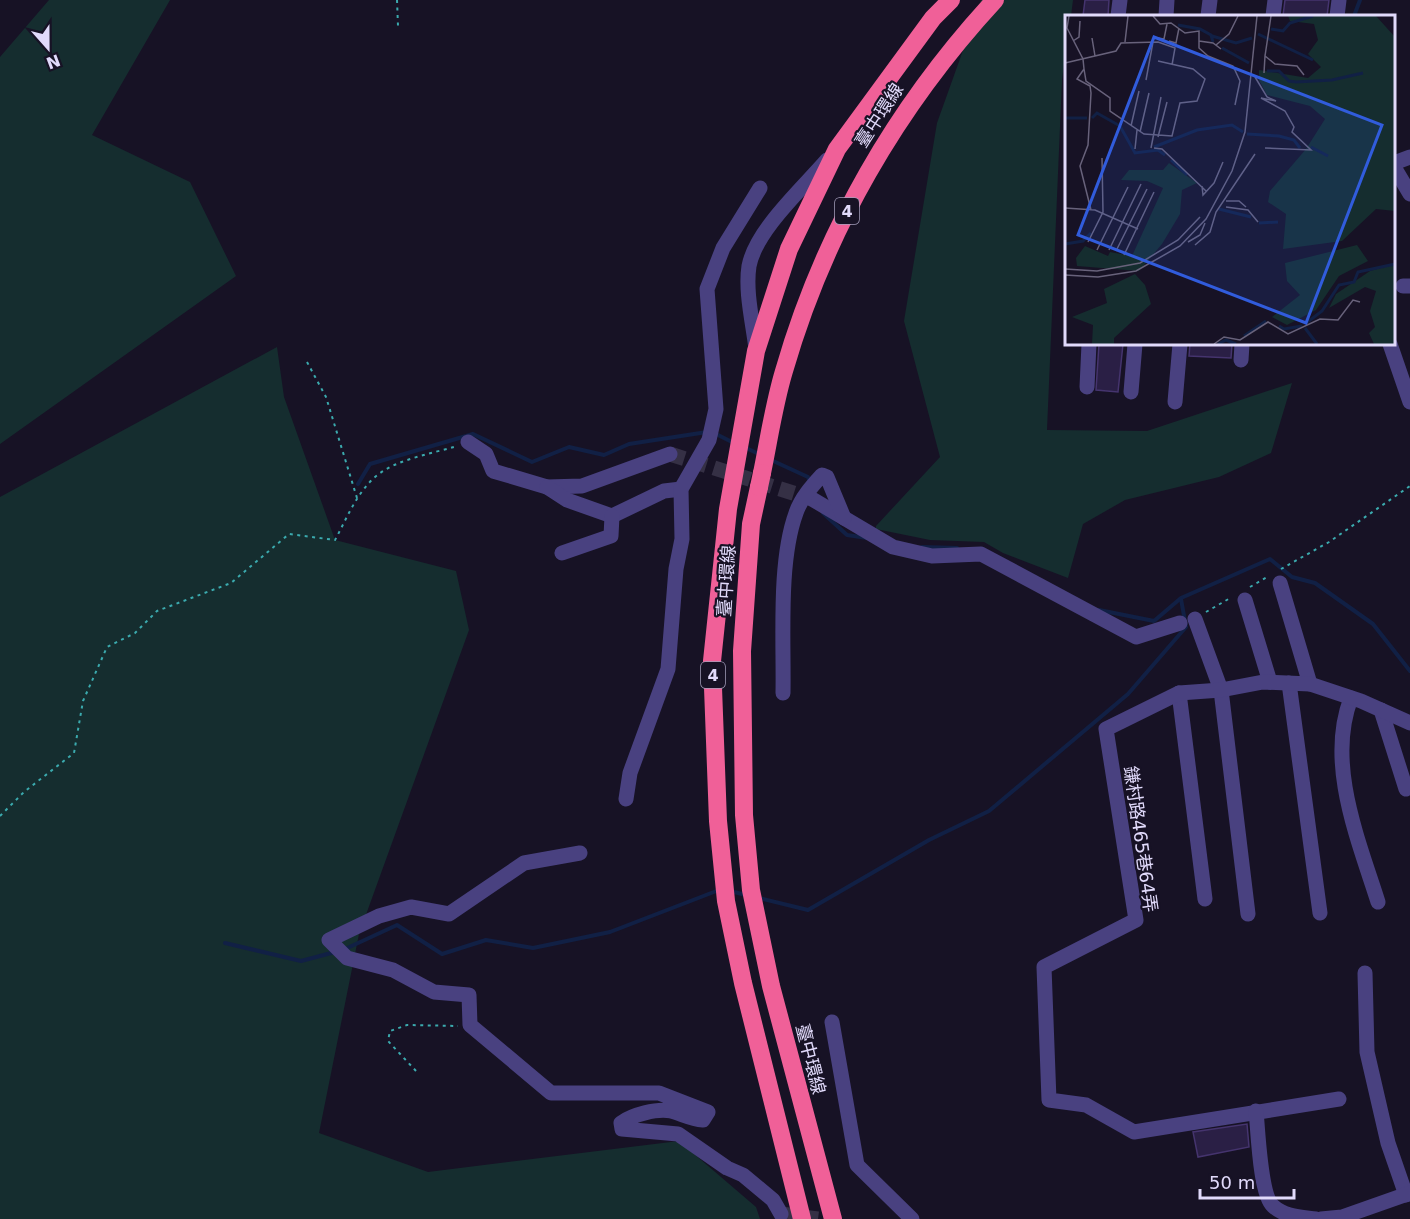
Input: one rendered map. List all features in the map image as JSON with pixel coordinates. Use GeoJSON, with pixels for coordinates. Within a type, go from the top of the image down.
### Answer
{"type":"FeatureCollection","features":[{"type":"Feature","properties":{"kind":"highway","name":"臺中環線"},"geometry":{"type":"LineString","coordinates":[[802,1219],[743,983],[725,890],[718,821],[712,661],[728,509],[756,351],[789,249],[837,149],[933,18],[951,0]]}},
{"type":"Feature","properties":{"kind":"highway","name":"臺中環線"},"geometry":{"type":"LineString","coordinates":[[834,1219],[776,1008],[752,895],[744,815],[742,651],[751,524],[783,372],[816,276],[861,182],[927,80],[995,0]]}},
{"type":"Feature","properties":{"kind":"street"},"geometry":{"type":"LineString","coordinates":[[1118,15],[1120,0]]}},
{"type":"Feature","properties":{"kind":"street"},"geometry":{"type":"LineString","coordinates":[[1166,15],[1167,0]]}},
{"type":"Feature","properties":{"kind":"street"},"geometry":{"type":"LineString","coordinates":[[1208,15],[1210,0]]}},
{"type":"Feature","properties":{"kind":"street"},"geometry":{"type":"LineString","coordinates":[[1273,15],[1275,0]]}},
{"type":"Feature","properties":{"kind":"street"},"geometry":{"type":"LineString","coordinates":[[1337,15],[1339,0]]}},
{"type":"Feature","properties":{"kind":"street"},"geometry":{"type":"LineString","coordinates":[[756,351],[748,284],[749,267],[754,251],[780,214],[837,149]]}},
{"type":"Feature","properties":{"kind":"street"},"geometry":{"type":"LineString","coordinates":[[1395,163],[1410,157]]}},
{"type":"Feature","properties":{"kind":"street"},"geometry":{"type":"LineString","coordinates":[[1395,169],[1410,194]]}},
{"type":"Feature","properties":{"kind":"street"},"geometry":{"type":"LineString","coordinates":[[626,799],[630,773],[668,669],[676,569],[682,539],[681,489],[709,440],[716,409],[707,289],[723,248],[760,188]]}},
{"type":"Feature","properties":{"kind":"street"},"geometry":{"type":"LineString","coordinates":[[1087,387],[1089,345]]}},
{"type":"Feature","properties":{"kind":"street"},"geometry":{"type":"LineString","coordinates":[[1131,392],[1135,345]]}},
{"type":"Feature","properties":{"kind":"street"},"geometry":{"type":"LineString","coordinates":[[1175,402],[1180,345]]}},
{"type":"Feature","properties":{"kind":"street"},"geometry":{"type":"LineString","coordinates":[[1241,360],[1242,345]]}},
{"type":"Feature","properties":{"kind":"street"},"geometry":{"type":"LineString","coordinates":[[1390,345],[1410,402]]}},
{"type":"Feature","properties":{"kind":"street"},"geometry":{"type":"LineString","coordinates":[[468,442],[486,454],[493,471],[547,487],[567,500],[612,516],[664,491],[681,489]]}},
{"type":"Feature","properties":{"kind":"street"},"geometry":{"type":"LineString","coordinates":[[547,487],[582,486],[670,454]]}},
{"type":"Feature","properties":{"kind":"street"},"geometry":{"type":"LineString","coordinates":[[783,693],[786,560],[796,513],[807,491],[822,475],[827,477],[844,518]]}},
{"type":"Feature","properties":{"kind":"street"},"geometry":{"type":"LineString","coordinates":[[812,499],[893,547],[932,556],[981,554],[1136,637],[1179,623]]}},
{"type":"Feature","properties":{"kind":"street"},"geometry":{"type":"LineString","coordinates":[[562,553],[596,544],[611,536],[612,516]]}},
{"type":"Feature","properties":{"kind":"street"},"geometry":{"type":"LineString","coordinates":[[1280,583],[1310,684]]}},
{"type":"Feature","properties":{"kind":"street"},"geometry":{"type":"LineString","coordinates":[[1245,600],[1270,682]]}},
{"type":"Feature","properties":{"kind":"street"},"geometry":{"type":"LineString","coordinates":[[1195,619],[1221,690],[1248,914]]}},
{"type":"Feature","properties":{"kind":"street","name":"鎌村路465巷64弄"},"geometry":{"type":"LineString","coordinates":[[1339,1099],[1134,1132],[1086,1105],[1049,1100],[1044,967],[1136,920],[1106,729],[1179,693],[1221,690],[1270,682],[1310,684],[1351,698],[1410,723]]}},
{"type":"Feature","properties":{"kind":"street"},"geometry":{"type":"LineString","coordinates":[[1289,683],[1320,913]]}},
{"type":"Feature","properties":{"kind":"street"},"geometry":{"type":"LineString","coordinates":[[1179,693],[1205,899]]}},
{"type":"Feature","properties":{"kind":"street"},"geometry":{"type":"LineString","coordinates":[[1351,698],[1342,720],[1343,767],[1355,829],[1378,902]]}},
{"type":"Feature","properties":{"kind":"street"},"geometry":{"type":"LineString","coordinates":[[1381,710],[1406,789]]}},
{"type":"Feature","properties":{"kind":"street"},"geometry":{"type":"LineString","coordinates":[[580,852],[524,863],[449,914],[411,907],[379,916],[329,940],[340,951],[393,970],[434,992],[469,995],[470,1025],[551,1093],[659,1093],[708,1112],[703,1120],[690,1119],[670,1111],[631,1116],[621,1123],[622,1129],[678,1134],[727,1168],[743,1175],[773,1200],[781,1214]]}},
{"type":"Feature","properties":{"kind":"street"},"geometry":{"type":"LineString","coordinates":[[1321,1219],[1382,1212],[1408,1194],[1388,1143],[1366,1052],[1365,973]]}},
{"type":"Feature","properties":{"kind":"street"},"geometry":{"type":"LineString","coordinates":[[832,1022],[857,1165],[912,1219]]}},
{"type":"Feature","properties":{"kind":"street"},"geometry":{"type":"LineString","coordinates":[[1256,1111],[1266,1191],[1270,1205],[1287,1215],[1316,1219]]}},
{"type":"Feature","properties":{"kind":"path"},"geometry":{"type":"LineString","coordinates":[[397,0],[398,26]]}},
{"type":"Feature","properties":{"kind":"path"},"geometry":{"type":"LineString","coordinates":[[307,362],[326,397],[357,498]]}},
{"type":"Feature","properties":{"kind":"path"},"geometry":{"type":"LineString","coordinates":[[0,816],[24,792],[74,753],[83,701],[107,647],[135,633],[157,611],[231,583],[289,534],[335,540],[357,498],[375,477],[392,466],[468,442]]}},
{"type":"Feature","properties":{"kind":"path"},"geometry":{"type":"LineString","coordinates":[[1287,566],[1329,542],[1410,486]]}},
{"type":"Feature","properties":{"kind":"path"},"geometry":{"type":"LineString","coordinates":[[416,1071],[388,1041],[390,1031],[407,1025],[470,1025]]}},
{"type":"Feature","properties":{"kind":"green space"},"geometry":{"type":"Polygon","coordinates":[[[49,0],[170,0],[92,135],[190,182],[236,276],[0,444],[0,57],[49,0]]]}},
{"type":"Feature","properties":{"kind":"green space"},"geometry":{"type":"Polygon","coordinates":[[[981,0],[1073,0],[1071,15],[1065,15],[1065,57],[1062,80],[1047,430],[1147,431],[1292,383],[1271,453],[1219,477],[1125,500],[1083,524],[1068,578],[1003,553],[984,542],[930,540],[876,529],[876,526],[940,457],[904,321],[937,123],[981,0]]]}},
{"type":"Feature","properties":{"kind":"green space"},"geometry":{"type":"Polygon","coordinates":[[[277,347],[284,397],[335,540],[456,571],[469,630],[359,934],[319,1133],[428,1172],[679,1141],[756,1207],[760,1219],[0,1219],[0,497],[277,347]]]}},
{"type":"Feature","properties":{"kind":"building"},"geometry":{"type":"Polygon","coordinates":[[[1085,0],[1109,0],[1108,15],[1083,15],[1085,0]]]}},
{"type":"Feature","properties":{"kind":"building"},"geometry":{"type":"Polygon","coordinates":[[[1285,0],[1329,0],[1327,15],[1283,15],[1285,0]]]}},
{"type":"Feature","properties":{"kind":"building"},"geometry":{"type":"Polygon","coordinates":[[[1099,345],[1123,345],[1118,392],[1096,390],[1099,345]]]}},
{"type":"Feature","properties":{"kind":"building"},"geometry":{"type":"Polygon","coordinates":[[[1190,345],[1232,345],[1231,358],[1189,356],[1190,345]]]}},
{"type":"Feature","properties":{"kind":"building"},"geometry":{"type":"Polygon","coordinates":[[[1247,1124],[1249,1147],[1198,1157],[1193,1132],[1247,1124]]]}},
{"type":"Feature","properties":{"kind":"waterway"},"geometry":{"type":"LineString","coordinates":[[1354,15],[1360,0]]}},
{"type":"Feature","properties":{"kind":"waterway"},"geometry":{"type":"LineString","coordinates":[[358,484],[370,464],[473,434],[532,462],[569,447],[604,455],[629,444],[707,432]]}},
{"type":"Feature","properties":{"kind":"waterway"},"geometry":{"type":"LineString","coordinates":[[714,433],[734,443]]}},
{"type":"Feature","properties":{"kind":"waterway"},"geometry":{"type":"LineString","coordinates":[[744,447],[761,455]]}},
{"type":"Feature","properties":{"kind":"waterway"},"geometry":{"type":"LineString","coordinates":[[771,460],[808,477],[810,482]]}},
{"type":"Feature","properties":{"kind":"waterway"},"geometry":{"type":"LineString","coordinates":[[823,513],[847,535],[867,538]]}},
{"type":"Feature","properties":{"kind":"waterway"},"geometry":{"type":"LineString","coordinates":[[922,547],[957,548]]}},
{"type":"Feature","properties":{"kind":"waterway"},"geometry":{"type":"LineString","coordinates":[[1099,610],[1154,621],[1181,598],[1270,559],[1292,577],[1315,583],[1373,624],[1410,671]]}},
{"type":"Feature","properties":{"kind":"waterway"},"geometry":{"type":"LineString","coordinates":[[759,898],[808,910],[929,840],[989,811],[1128,694],[1186,627],[1181,599]]}},
{"type":"Feature","properties":{"kind":"waterway"},"geometry":{"type":"LineString","coordinates":[[343,950],[397,925],[442,954],[486,940],[533,948],[610,932],[719,890]]}},
{"type":"Feature","properties":{"kind":"waterway"},"geometry":{"type":"LineString","coordinates":[[730,891],[746,895]]}},
{"type":"Feature","properties":{"kind":"waterway"},"geometry":{"type":"LineString","coordinates":[[225,943],[301,961],[335,952]]}},
{"type":"Feature","properties":{"kind":"tunnel"},"geometry":{"type":"LineString","coordinates":[[670,454],[812,499]]}},
{"type":"Feature","properties":{"kind":"tunnel"},"geometry":{"type":"LineString","coordinates":[[781,1214],[818,1219]]}}]}
